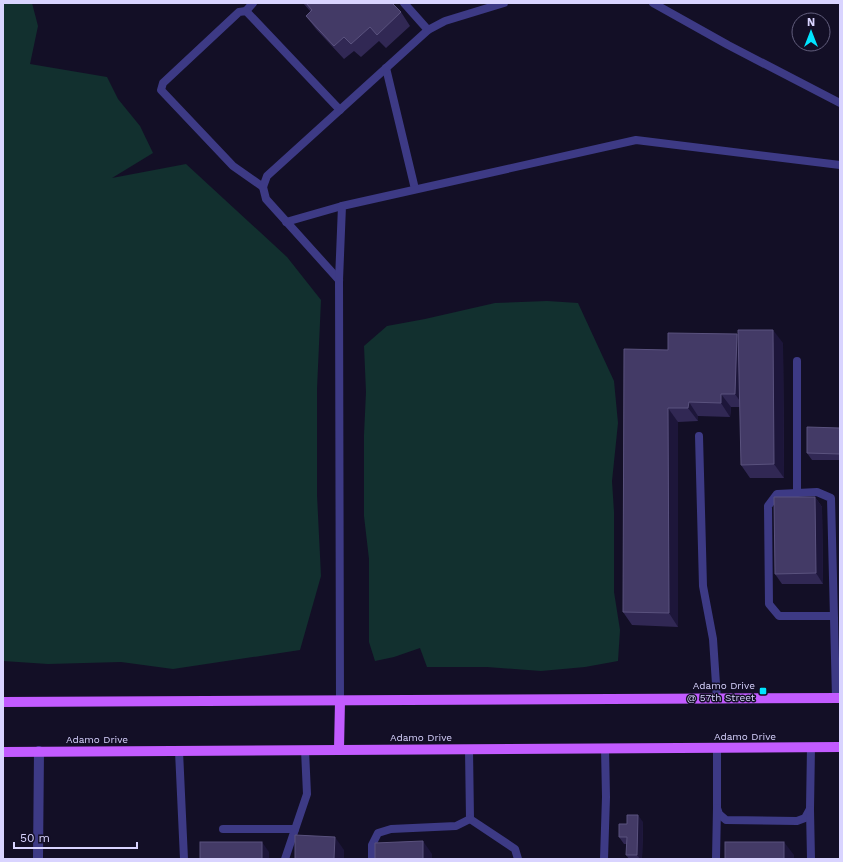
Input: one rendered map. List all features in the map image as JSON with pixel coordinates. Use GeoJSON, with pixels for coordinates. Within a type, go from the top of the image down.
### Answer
{"type":"FeatureCollection","features":[{"type":"Feature","properties":{"kind":"main road"},"geometry":{"type":"LineString","coordinates":[[3,702],[838,698]]}},
{"type":"Feature","properties":{"kind":"main road"},"geometry":{"type":"LineString","coordinates":[[339,750],[340,701]]}},
{"type":"Feature","properties":{"kind":"main road","name":"Adamo Drive"},"geometry":{"type":"LineString","coordinates":[[3,752],[840,747]]}},
{"type":"Feature","properties":{"kind":"street"},"geometry":{"type":"LineString","coordinates":[[38,859],[39,751]]}},
{"type":"Feature","properties":{"kind":"lane"},"geometry":{"type":"LineString","coordinates":[[253,3],[246,11],[239,12],[163,82],[161,90],[234,166],[263,188]]}},
{"type":"Feature","properties":{"kind":"lane"},"geometry":{"type":"LineString","coordinates":[[404,3],[428,30]]}},
{"type":"Feature","properties":{"kind":"lane"},"geometry":{"type":"LineString","coordinates":[[339,280],[266,200],[263,188],[267,176],[428,30],[445,21],[504,3]]}},
{"type":"Feature","properties":{"kind":"lane"},"geometry":{"type":"LineString","coordinates":[[653,3],[728,45],[840,103]]}},
{"type":"Feature","properties":{"kind":"lane"},"geometry":{"type":"LineString","coordinates":[[246,11],[340,110]]}},
{"type":"Feature","properties":{"kind":"lane"},"geometry":{"type":"LineString","coordinates":[[386,68],[415,189]]}},
{"type":"Feature","properties":{"kind":"lane"},"geometry":{"type":"LineString","coordinates":[[286,222],[342,206],[636,140],[840,165]]}},
{"type":"Feature","properties":{"kind":"lane"},"geometry":{"type":"LineString","coordinates":[[340,701],[339,280],[342,206]]}},
{"type":"Feature","properties":{"kind":"lane"},"geometry":{"type":"LineString","coordinates":[[797,361],[797,493]]}},
{"type":"Feature","properties":{"kind":"lane"},"geometry":{"type":"LineString","coordinates":[[699,436],[703,586],[713,639],[716,699]]}},
{"type":"Feature","properties":{"kind":"lane"},"geometry":{"type":"LineString","coordinates":[[834,616],[779,616],[769,604],[768,506],[777,494],[818,492],[831,498],[838,698]]}},
{"type":"Feature","properties":{"kind":"lane"},"geometry":{"type":"LineString","coordinates":[[811,747],[811,859]]}},
{"type":"Feature","properties":{"kind":"lane"},"geometry":{"type":"LineString","coordinates":[[604,859],[606,797],[605,748]]}},
{"type":"Feature","properties":{"kind":"lane"},"geometry":{"type":"LineString","coordinates":[[716,748],[718,808],[716,859]]}},
{"type":"Feature","properties":{"kind":"lane"},"geometry":{"type":"LineString","coordinates":[[469,749],[470,819]]}},
{"type":"Feature","properties":{"kind":"lane"},"geometry":{"type":"LineString","coordinates":[[285,859],[307,794],[305,750]]}},
{"type":"Feature","properties":{"kind":"lane"},"geometry":{"type":"LineString","coordinates":[[179,751],[184,859]]}},
{"type":"Feature","properties":{"kind":"lane"},"geometry":{"type":"LineString","coordinates":[[718,808],[719,814],[726,820],[797,821],[805,818],[810,809]]}},
{"type":"Feature","properties":{"kind":"lane"},"geometry":{"type":"LineString","coordinates":[[372,859],[372,845],[378,834],[391,829],[456,826],[470,819]]}},
{"type":"Feature","properties":{"kind":"lane"},"geometry":{"type":"LineString","coordinates":[[470,819],[515,849],[518,859]]}},
{"type":"Feature","properties":{"kind":"lane"},"geometry":{"type":"LineString","coordinates":[[223,829],[295,829]]}},
{"type":"Feature","properties":{"kind":"green space"},"geometry":{"type":"Polygon","coordinates":[[[3,3],[32,3],[38,26],[30,64],[107,77],[118,99],[140,126],[153,153],[112,178],[186,164],[287,257],[321,300],[317,389],[317,495],[321,576],[300,650],[173,669],[121,662],[48,664],[3,661],[3,3]]]}},
{"type":"Feature","properties":{"kind":"green space"},"geometry":{"type":"Polygon","coordinates":[[[547,301],[578,303],[614,381],[618,423],[612,481],[614,512],[614,592],[620,630],[618,661],[585,667],[541,671],[487,667],[427,667],[420,648],[394,657],[375,661],[369,642],[369,559],[364,516],[364,435],[366,392],[364,346],[387,326],[495,303],[547,301]]]}},
{"type":"Feature","properties":{"kind":"building"},"geometry":{"type":"Polygon","coordinates":[[[306,3],[392,3],[401,12],[377,35],[370,27],[351,44],[344,37],[334,46],[306,16],[312,10],[306,3]]]}},
{"type":"Feature","properties":{"kind":"building"},"geometry":{"type":"Polygon","coordinates":[[[738,330],[773,330],[774,464],[741,465],[738,330]]]}},
{"type":"Feature","properties":{"kind":"building"},"geometry":{"type":"Polygon","coordinates":[[[668,333],[737,334],[735,394],[721,394],[721,403],[689,402],[688,408],[668,408],[669,613],[623,612],[624,349],[668,350],[668,333]]]}},
{"type":"Feature","properties":{"kind":"building"},"geometry":{"type":"Polygon","coordinates":[[[807,427],[840,428],[840,454],[807,453],[807,427]]]}},
{"type":"Feature","properties":{"kind":"building"},"geometry":{"type":"Polygon","coordinates":[[[774,497],[815,497],[816,573],[775,574],[774,497]]]}},
{"type":"Feature","properties":{"kind":"building"},"geometry":{"type":"Polygon","coordinates":[[[627,815],[638,815],[637,855],[626,855],[627,837],[619,837],[619,824],[627,824],[627,815]]]}},
{"type":"Feature","properties":{"kind":"building"},"geometry":{"type":"Polygon","coordinates":[[[295,835],[335,837],[334,859],[295,859],[295,835]]]}},
{"type":"Feature","properties":{"kind":"building"},"geometry":{"type":"Polygon","coordinates":[[[423,841],[423,859],[375,859],[375,843],[423,841]]]}},
{"type":"Feature","properties":{"kind":"building"},"geometry":{"type":"Polygon","coordinates":[[[200,842],[262,842],[262,859],[200,859],[200,842]]]}},
{"type":"Feature","properties":{"kind":"building"},"geometry":{"type":"Polygon","coordinates":[[[725,842],[784,842],[784,859],[725,859],[725,842]]]}},
{"type":"Feature","properties":{"kind":"place","name":"Adamo Drive @ 57th Street"},"geometry":{"type":"Point","coordinates":[763,691]}}]}
